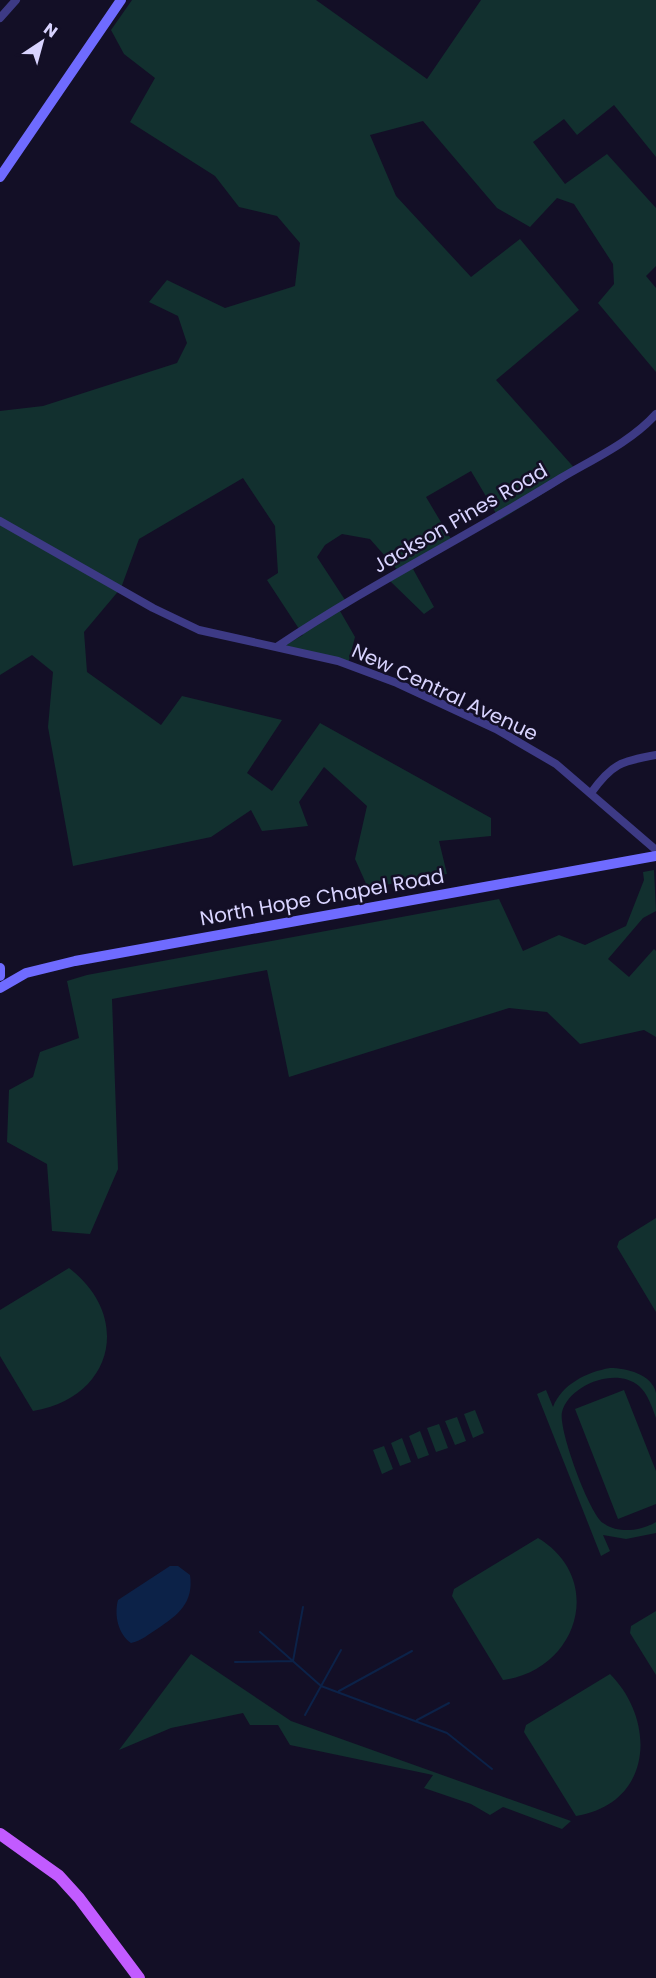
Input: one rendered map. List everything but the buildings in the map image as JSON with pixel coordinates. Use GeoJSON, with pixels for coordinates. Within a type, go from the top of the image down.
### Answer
{"type":"FeatureCollection","features":[{"type":"Feature","properties":{"kind":"main road"},"geometry":{"type":"LineString","coordinates":[[0,177],[121,0]]}},
{"type":"Feature","properties":{"kind":"main road","name":"North Hope Chapel Road"},"geometry":{"type":"LineString","coordinates":[[0,988],[26,973],[75,960],[656,856]]}},
{"type":"Feature","properties":{"kind":"main road"},"geometry":{"type":"LineString","coordinates":[[0,968],[0,976]]}},
{"type":"Feature","properties":{"kind":"main road"},"geometry":{"type":"LineString","coordinates":[[0,1834],[58,1876],[79,1898],[139,1978]]}},
{"type":"Feature","properties":{"kind":"street"},"geometry":{"type":"LineString","coordinates":[[0,18],[16,0]]}},
{"type":"Feature","properties":{"kind":"street","name":"Jackson Pines Road"},"geometry":{"type":"LineString","coordinates":[[278,646],[391,576],[536,494],[629,436],[656,414]]}},
{"type":"Feature","properties":{"kind":"street","name":"New Central Avenue"},"geometry":{"type":"LineString","coordinates":[[0,521],[175,620],[218,636],[278,646],[338,661],[397,683],[496,729],[546,758],[591,793],[656,850]]}},
{"type":"Feature","properties":{"kind":"street"},"geometry":{"type":"LineString","coordinates":[[591,793],[607,771],[624,761],[656,755]]}},
{"type":"Feature","properties":{"kind":"green space"},"geometry":{"type":"Polygon","coordinates":[[[132,0],[316,0],[427,79],[481,0],[656,0],[656,157],[614,105],[577,135],[564,119],[533,142],[565,184],[607,154],[656,208],[656,266],[646,276],[656,288],[656,372],[598,303],[614,284],[613,264],[574,204],[557,198],[530,227],[497,208],[423,121],[370,135],[396,196],[471,277],[520,239],[579,310],[496,380],[578,472],[500,520],[471,471],[426,497],[454,544],[413,569],[434,607],[424,614],[389,580],[400,573],[370,539],[342,534],[325,545],[317,557],[349,606],[340,611],[355,637],[348,664],[280,648],[303,635],[267,580],[278,573],[275,526],[243,478],[139,539],[121,588],[84,632],[87,672],[161,725],[182,696],[282,720],[247,773],[272,791],[320,723],[491,818],[491,836],[439,841],[447,874],[368,888],[355,859],[367,806],[324,767],[299,802],[308,826],[262,831],[251,810],[211,837],[73,866],[48,727],[53,672],[32,655],[0,675],[0,411],[43,406],[177,363],[187,343],[178,316],[149,302],[167,280],[225,308],[295,286],[300,243],[277,216],[239,207],[215,176],[130,122],[155,78],[124,54],[111,30],[132,0]]]}},
{"type":"Feature","properties":{"kind":"green space"},"geometry":{"type":"Polygon","coordinates":[[[654,870],[656,911],[643,918],[608,959],[629,977],[654,949],[656,951],[656,1037],[644,1030],[580,1044],[547,1012],[509,1008],[289,1077],[267,970],[112,999],[118,1169],[90,1234],[52,1231],[47,1164],[7,1142],[9,1090],[33,1077],[40,1052],[79,1038],[67,981],[87,975],[499,899],[523,951],[559,935],[585,945],[626,926],[644,880],[643,872],[654,870]]]}},
{"type":"Feature","properties":{"kind":"green space"},"geometry":{"type":"Polygon","coordinates":[[[656,1218],[656,1312],[617,1247],[619,1241],[656,1218]]]}},
{"type":"Feature","properties":{"kind":"green space"},"geometry":{"type":"Polygon","coordinates":[[[69,1268],[89,1288],[102,1309],[107,1331],[105,1353],[96,1373],[81,1390],[60,1403],[33,1411],[0,1356],[0,1310],[69,1268]]]}},
{"type":"Feature","properties":{"kind":"green space"},"geometry":{"type":"Polygon","coordinates":[[[610,1368],[638,1373],[654,1386],[656,1418],[647,1397],[639,1386],[629,1380],[606,1378],[583,1387],[566,1402],[562,1412],[565,1435],[583,1488],[590,1504],[603,1523],[616,1529],[630,1530],[644,1528],[656,1522],[656,1533],[626,1539],[603,1535],[610,1551],[601,1556],[537,1394],[546,1390],[553,1407],[562,1392],[576,1380],[610,1368]]]}},
{"type":"Feature","properties":{"kind":"green space"},"geometry":{"type":"Polygon","coordinates":[[[624,1390],[656,1471],[656,1504],[618,1519],[575,1409],[624,1390]]]}},
{"type":"Feature","properties":{"kind":"green space"},"geometry":{"type":"Polygon","coordinates":[[[475,1410],[484,1433],[473,1438],[464,1414],[475,1410]]]}},
{"type":"Feature","properties":{"kind":"green space"},"geometry":{"type":"Polygon","coordinates":[[[457,1417],[466,1441],[455,1445],[445,1421],[457,1417]]]}},
{"type":"Feature","properties":{"kind":"green space"},"geometry":{"type":"Polygon","coordinates":[[[439,1424],[448,1448],[436,1452],[427,1428],[439,1424]]]}},
{"type":"Feature","properties":{"kind":"green space"},"geometry":{"type":"Polygon","coordinates":[[[420,1431],[429,1455],[418,1459],[409,1436],[420,1431]]]}},
{"type":"Feature","properties":{"kind":"green space"},"geometry":{"type":"Polygon","coordinates":[[[402,1438],[411,1462],[400,1466],[391,1443],[402,1438]]]}},
{"type":"Feature","properties":{"kind":"green space"},"geometry":{"type":"Polygon","coordinates":[[[384,1446],[393,1469],[382,1474],[373,1450],[384,1446]]]}},
{"type":"Feature","properties":{"kind":"green space"},"geometry":{"type":"Polygon","coordinates":[[[538,1538],[559,1555],[572,1576],[577,1598],[574,1621],[565,1641],[550,1659],[529,1673],[503,1680],[452,1596],[454,1589],[538,1538]]]}},
{"type":"Feature","properties":{"kind":"green space"},"geometry":{"type":"Polygon","coordinates":[[[656,1611],[656,1675],[630,1633],[631,1626],[656,1611]]]}},
{"type":"Feature","properties":{"kind":"green space"},"geometry":{"type":"Polygon","coordinates":[[[191,1654],[291,1721],[571,1821],[562,1829],[503,1807],[490,1815],[471,1804],[424,1788],[433,1775],[290,1745],[278,1725],[250,1725],[243,1713],[171,1728],[119,1750],[191,1654]]]}},
{"type":"Feature","properties":{"kind":"green space"},"geometry":{"type":"Polygon","coordinates":[[[610,1674],[625,1693],[635,1714],[640,1736],[640,1757],[633,1777],[621,1795],[602,1808],[576,1816],[524,1732],[526,1725],[610,1674]]]}},
{"type":"Feature","properties":{"kind":"water"},"geometry":{"type":"Polygon","coordinates":[[[170,1566],[178,1566],[190,1575],[191,1585],[187,1601],[172,1619],[145,1637],[131,1643],[123,1635],[118,1624],[118,1600],[170,1566]]]}},
{"type":"Feature","properties":{"kind":"waterway"},"geometry":{"type":"LineString","coordinates":[[235,1662],[293,1661],[303,1607]]}},
{"type":"Feature","properties":{"kind":"waterway"},"geometry":{"type":"LineString","coordinates":[[260,1632],[321,1686],[447,1733],[492,1769]]}},
{"type":"Feature","properties":{"kind":"waterway"},"geometry":{"type":"LineString","coordinates":[[305,1715],[341,1650]]}},
{"type":"Feature","properties":{"kind":"waterway"},"geometry":{"type":"LineString","coordinates":[[339,1691],[412,1651]]}},
{"type":"Feature","properties":{"kind":"waterway"},"geometry":{"type":"LineString","coordinates":[[417,1720],[449,1703]]}}]}
